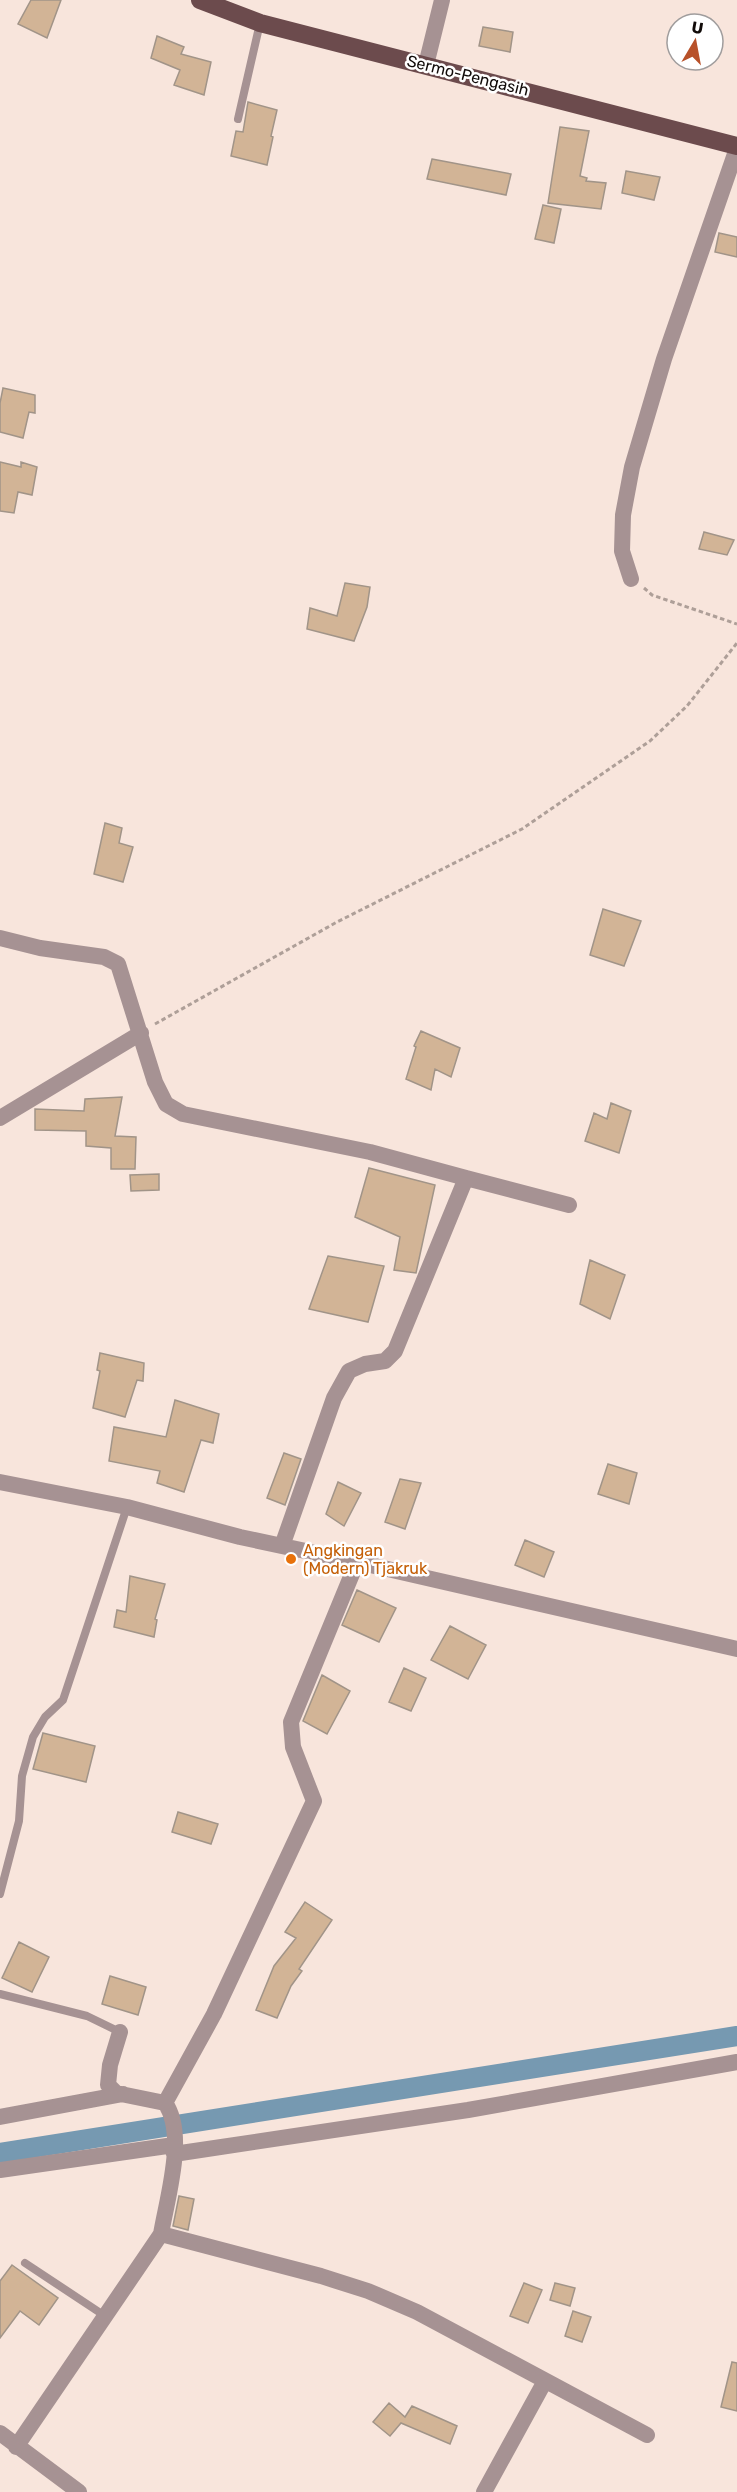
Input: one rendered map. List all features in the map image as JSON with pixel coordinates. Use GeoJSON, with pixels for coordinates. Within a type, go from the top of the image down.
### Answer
{"type":"FeatureCollection","features":[{"type":"Feature","properties":{"kind":"main road","name":"Sermo-Pengasih"},"geometry":{"type":"LineString","coordinates":[[200,0],[260,22],[737,147]]}},
{"type":"Feature","properties":{"kind":"street"},"geometry":{"type":"LineString","coordinates":[[426,64],[442,0]]}},
{"type":"Feature","properties":{"kind":"street"},"geometry":{"type":"LineString","coordinates":[[631,579],[622,551],[623,515],[632,467],[664,359],[737,147]]}},
{"type":"Feature","properties":{"kind":"street"},"geometry":{"type":"LineString","coordinates":[[0,938],[40,948],[104,957],[118,964],[155,1082],[166,1104],[183,1114],[370,1152],[569,1205]]}},
{"type":"Feature","properties":{"kind":"street"},"geometry":{"type":"LineString","coordinates":[[0,1118],[141,1033]]}},
{"type":"Feature","properties":{"kind":"street"},"geometry":{"type":"LineString","coordinates":[[282,1546],[334,1398],[349,1371],[365,1364],[385,1361],[395,1351],[466,1178]]}},
{"type":"Feature","properties":{"kind":"street"},"geometry":{"type":"LineString","coordinates":[[0,1482],[128,1507],[240,1537],[737,1649]]}},
{"type":"Feature","properties":{"kind":"street"},"geometry":{"type":"LineString","coordinates":[[16,2447],[161,2234],[174,2146],[167,2106],[214,2014],[314,1801],[293,1747],[291,1722],[357,1562]]}},
{"type":"Feature","properties":{"kind":"street"},"geometry":{"type":"LineString","coordinates":[[120,2032],[107,2078],[112,2091],[167,2106]]}},
{"type":"Feature","properties":{"kind":"street"},"geometry":{"type":"LineString","coordinates":[[0,2170],[468,2110],[737,2062]]}},
{"type":"Feature","properties":{"kind":"street"},"geometry":{"type":"LineString","coordinates":[[0,2117],[123,2094]]}},
{"type":"Feature","properties":{"kind":"street"},"geometry":{"type":"LineString","coordinates":[[161,2234],[321,2276],[368,2291],[417,2312],[647,2435]]}},
{"type":"Feature","properties":{"kind":"street"},"geometry":{"type":"LineString","coordinates":[[484,2492],[545,2381]]}},
{"type":"Feature","properties":{"kind":"street"},"geometry":{"type":"LineString","coordinates":[[0,2433],[79,2492]]}},
{"type":"Feature","properties":{"kind":"lane"},"geometry":{"type":"LineString","coordinates":[[238,119],[260,22]]}},
{"type":"Feature","properties":{"kind":"lane"},"geometry":{"type":"LineString","coordinates":[[0,1894],[19,1821],[22,1776],[33,1737],[45,1717],[63,1700],[128,1507]]}},
{"type":"Feature","properties":{"kind":"lane"},"geometry":{"type":"LineString","coordinates":[[0,1994],[87,2016],[120,2032]]}},
{"type":"Feature","properties":{"kind":"lane"},"geometry":{"type":"LineString","coordinates":[[24,2263],[105,2316]]}},
{"type":"Feature","properties":{"kind":"path"},"geometry":{"type":"LineString","coordinates":[[631,579],[652,595],[737,624]]}},
{"type":"Feature","properties":{"kind":"path"},"geometry":{"type":"LineString","coordinates":[[141,1033],[338,922],[522,829],[650,741],[687,706],[726,660],[737,643]]}},
{"type":"Feature","properties":{"kind":"building"},"geometry":{"type":"Polygon","coordinates":[[[31,0],[61,0],[47,38],[18,24],[31,0]]]}},
{"type":"Feature","properties":{"kind":"building"},"geometry":{"type":"Polygon","coordinates":[[[483,27],[513,32],[510,52],[479,46],[483,27]]]}},
{"type":"Feature","properties":{"kind":"building"},"geometry":{"type":"Polygon","coordinates":[[[157,36],[184,47],[181,54],[211,62],[204,95],[174,85],[180,70],[151,58],[157,36]]]}},
{"type":"Feature","properties":{"kind":"building"},"geometry":{"type":"Polygon","coordinates":[[[248,102],[277,110],[267,165],[231,156],[236,131],[243,132],[248,102]]]}},
{"type":"Feature","properties":{"kind":"building"},"geometry":{"type":"Polygon","coordinates":[[[560,127],[589,131],[580,176],[587,178],[586,181],[606,183],[601,209],[548,203],[560,127]]]}},
{"type":"Feature","properties":{"kind":"building"},"geometry":{"type":"Polygon","coordinates":[[[432,159],[511,174],[506,195],[427,179],[432,159]]]}},
{"type":"Feature","properties":{"kind":"building"},"geometry":{"type":"Polygon","coordinates":[[[626,171],[660,177],[654,200],[622,193],[626,171]]]}},
{"type":"Feature","properties":{"kind":"building"},"geometry":{"type":"Polygon","coordinates":[[[543,205],[561,209],[554,243],[535,239],[543,205]]]}},
{"type":"Feature","properties":{"kind":"building"},"geometry":{"type":"Polygon","coordinates":[[[719,233],[737,237],[737,257],[715,252],[719,233]]]}},
{"type":"Feature","properties":{"kind":"building"},"geometry":{"type":"Polygon","coordinates":[[[3,388],[35,395],[35,413],[29,412],[23,438],[0,432],[0,403],[3,388]]]}},
{"type":"Feature","properties":{"kind":"building"},"geometry":{"type":"Polygon","coordinates":[[[0,462],[21,467],[21,462],[37,467],[32,495],[18,492],[14,513],[0,511],[0,462]]]}},
{"type":"Feature","properties":{"kind":"building"},"geometry":{"type":"Polygon","coordinates":[[[704,532],[734,540],[727,555],[699,549],[704,532]]]}},
{"type":"Feature","properties":{"kind":"building"},"geometry":{"type":"Polygon","coordinates":[[[345,583],[370,587],[367,607],[354,641],[307,629],[310,608],[337,616],[345,583]]]}},
{"type":"Feature","properties":{"kind":"building"},"geometry":{"type":"Polygon","coordinates":[[[105,823],[122,828],[119,843],[133,847],[123,882],[94,874],[105,823]]]}},
{"type":"Feature","properties":{"kind":"building"},"geometry":{"type":"Polygon","coordinates":[[[603,909],[641,921],[624,966],[590,955],[603,909]]]}},
{"type":"Feature","properties":{"kind":"building"},"geometry":{"type":"Polygon","coordinates":[[[421,1031],[460,1048],[451,1077],[435,1069],[431,1090],[406,1079],[416,1047],[414,1046],[421,1031]]]}},
{"type":"Feature","properties":{"kind":"building"},"geometry":{"type":"Polygon","coordinates":[[[122,1097],[115,1136],[136,1137],[135,1169],[111,1169],[111,1148],[86,1146],[86,1131],[35,1130],[35,1109],[84,1111],[85,1099],[122,1097]]]}},
{"type":"Feature","properties":{"kind":"building"},"geometry":{"type":"Polygon","coordinates":[[[611,1103],[631,1111],[619,1153],[585,1141],[594,1113],[607,1119],[611,1103]]]}},
{"type":"Feature","properties":{"kind":"building"},"geometry":{"type":"Polygon","coordinates":[[[369,1168],[435,1185],[416,1273],[394,1270],[400,1237],[355,1217],[369,1168]]]}},
{"type":"Feature","properties":{"kind":"building"},"geometry":{"type":"Polygon","coordinates":[[[159,1174],[159,1190],[131,1191],[130,1175],[159,1174]]]}},
{"type":"Feature","properties":{"kind":"building"},"geometry":{"type":"Polygon","coordinates":[[[328,1256],[384,1266],[368,1322],[309,1309],[328,1256]]]}},
{"type":"Feature","properties":{"kind":"building"},"geometry":{"type":"Polygon","coordinates":[[[590,1260],[625,1275],[610,1319],[580,1304],[590,1260]]]}},
{"type":"Feature","properties":{"kind":"building"},"geometry":{"type":"Polygon","coordinates":[[[100,1353],[144,1363],[143,1381],[137,1380],[125,1417],[93,1408],[100,1371],[97,1370],[100,1353]]]}},
{"type":"Feature","properties":{"kind":"building"},"geometry":{"type":"Polygon","coordinates":[[[175,1400],[219,1414],[213,1443],[201,1440],[184,1492],[157,1483],[160,1471],[109,1461],[114,1427],[166,1437],[175,1400]]]}},
{"type":"Feature","properties":{"kind":"building"},"geometry":{"type":"Polygon","coordinates":[[[284,1453],[301,1459],[285,1505],[267,1498],[284,1453]]]}},
{"type":"Feature","properties":{"kind":"building"},"geometry":{"type":"Polygon","coordinates":[[[608,1464],[637,1473],[629,1504],[598,1494],[608,1464]]]}},
{"type":"Feature","properties":{"kind":"building"},"geometry":{"type":"Polygon","coordinates":[[[400,1479],[421,1483],[405,1529],[385,1522],[400,1479]]]}},
{"type":"Feature","properties":{"kind":"building"},"geometry":{"type":"Polygon","coordinates":[[[338,1482],[361,1493],[344,1526],[326,1514],[338,1482]]]}},
{"type":"Feature","properties":{"kind":"building"},"geometry":{"type":"Polygon","coordinates":[[[525,1540],[554,1552],[544,1577],[515,1565],[525,1540]]]}},
{"type":"Feature","properties":{"kind":"building"},"geometry":{"type":"Polygon","coordinates":[[[130,1576],[165,1584],[155,1619],[157,1620],[154,1637],[114,1627],[117,1610],[126,1612],[130,1576]]]}},
{"type":"Feature","properties":{"kind":"building"},"geometry":{"type":"Polygon","coordinates":[[[357,1590],[396,1608],[379,1642],[342,1625],[357,1590]]]}},
{"type":"Feature","properties":{"kind":"building"},"geometry":{"type":"Polygon","coordinates":[[[450,1626],[486,1645],[468,1679],[431,1660],[450,1626]]]}},
{"type":"Feature","properties":{"kind":"building"},"geometry":{"type":"Polygon","coordinates":[[[404,1668],[426,1678],[411,1711],[389,1702],[404,1668]]]}},
{"type":"Feature","properties":{"kind":"building"},"geometry":{"type":"Polygon","coordinates":[[[322,1675],[350,1691],[327,1734],[303,1721],[322,1675]]]}},
{"type":"Feature","properties":{"kind":"building"},"geometry":{"type":"Polygon","coordinates":[[[43,1733],[95,1746],[86,1782],[33,1769],[43,1733]]]}},
{"type":"Feature","properties":{"kind":"building"},"geometry":{"type":"Polygon","coordinates":[[[178,1812],[218,1824],[211,1844],[172,1832],[178,1812]]]}},
{"type":"Feature","properties":{"kind":"building"},"geometry":{"type":"Polygon","coordinates":[[[305,1902],[332,1920],[299,1969],[302,1971],[291,1986],[277,2018],[256,2010],[274,1966],[296,1938],[285,1932],[305,1902]]]}},
{"type":"Feature","properties":{"kind":"building"},"geometry":{"type":"Polygon","coordinates":[[[19,1942],[49,1957],[32,1992],[2,1978],[19,1942]]]}},
{"type":"Feature","properties":{"kind":"building"},"geometry":{"type":"Polygon","coordinates":[[[110,1976],[146,1987],[138,2015],[102,2004],[110,1976]]]}},
{"type":"Feature","properties":{"kind":"building"},"geometry":{"type":"Polygon","coordinates":[[[179,2196],[194,2199],[188,2230],[173,2226],[179,2196]]]}},
{"type":"Feature","properties":{"kind":"building"},"geometry":{"type":"Polygon","coordinates":[[[12,2265],[58,2298],[39,2325],[20,2311],[0,2338],[0,2281],[12,2265]]]}},
{"type":"Feature","properties":{"kind":"building"},"geometry":{"type":"Polygon","coordinates":[[[524,2283],[542,2290],[528,2323],[510,2316],[524,2283]]]}},
{"type":"Feature","properties":{"kind":"building"},"geometry":{"type":"Polygon","coordinates":[[[555,2283],[575,2288],[570,2306],[550,2300],[555,2283]]]}},
{"type":"Feature","properties":{"kind":"building"},"geometry":{"type":"Polygon","coordinates":[[[573,2311],[591,2317],[582,2342],[565,2336],[573,2311]]]}},
{"type":"Feature","properties":{"kind":"building"},"geometry":{"type":"Polygon","coordinates":[[[732,2362],[737,2363],[737,2411],[721,2407],[732,2362]]]}},
{"type":"Feature","properties":{"kind":"building"},"geometry":{"type":"Polygon","coordinates":[[[389,2403],[405,2417],[412,2406],[457,2426],[450,2444],[401,2423],[390,2436],[373,2422],[389,2403]]]}},
{"type":"Feature","properties":{"kind":"waterway"},"geometry":{"type":"LineString","coordinates":[[0,2153],[737,2036]]}},
{"type":"Feature","properties":{"kind":"place","name":"Angkingan (Modern) Tjakruk"},"geometry":{"type":"Point","coordinates":[291,1559]}}]}
